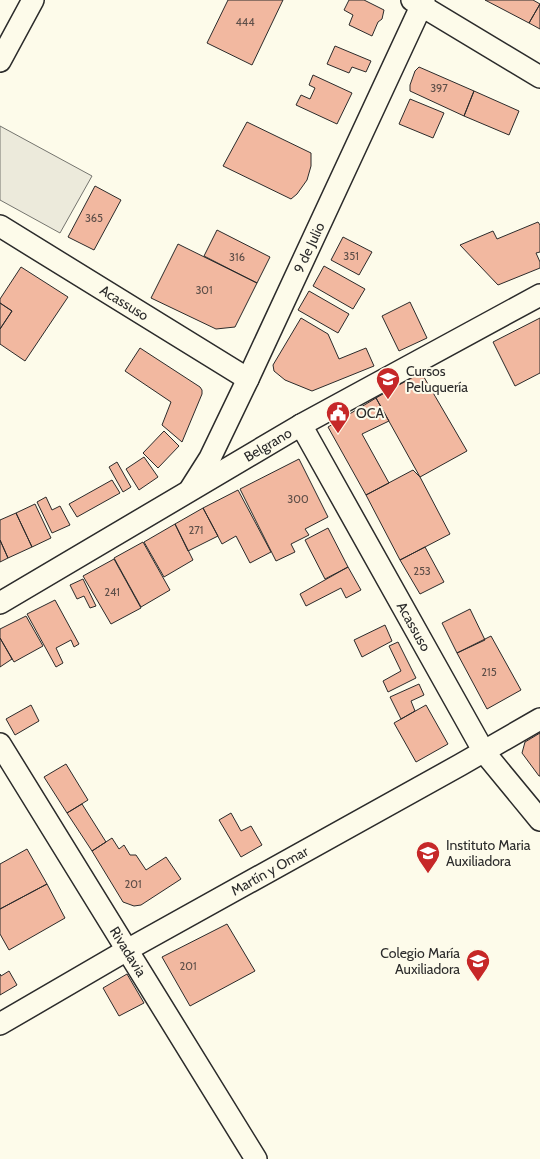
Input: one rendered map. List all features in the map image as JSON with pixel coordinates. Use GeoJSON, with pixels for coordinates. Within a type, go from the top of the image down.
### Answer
{"type":"FeatureCollection","features":[{"type":"Feature","properties":{"kind":"street"},"geometry":{"type":"LineString","coordinates":[[0,61],[33,0]]}},
{"type":"Feature","properties":{"kind":"street"},"geometry":{"type":"LineString","coordinates":[[419,2],[540,77]]}},
{"type":"Feature","properties":{"kind":"street","name":"9 de Julio"},"geometry":{"type":"LineString","coordinates":[[188,492],[210,458],[248,379],[419,2]]}},
{"type":"Feature","properties":{"kind":"street","name":"Acassuso"},"geometry":{"type":"LineString","coordinates":[[0,226],[248,379]]}},
{"type":"Feature","properties":{"kind":"street","name":"Belgrano"},"geometry":{"type":"LineString","coordinates":[[0,603],[301,426],[540,295]]}},
{"type":"Feature","properties":{"kind":"street","name":"Acassuso"},"geometry":{"type":"LineString","coordinates":[[301,426],[484,752],[540,820]]}},
{"type":"Feature","properties":{"kind":"street","name":"Martín y Omar"},"geometry":{"type":"LineString","coordinates":[[0,1024],[127,950],[540,719]]}},
{"type":"Feature","properties":{"kind":"street","name":"Rivadavia"},"geometry":{"type":"LineString","coordinates":[[0,744],[256,1159]]}},
{"type":"Feature","properties":{"kind":"shaded area"},"geometry":{"type":"Polygon","coordinates":[[[0,126],[92,176],[60,233],[0,200],[0,126]]]}},
{"type":"Feature","properties":{"kind":"building"},"geometry":{"type":"Polygon","coordinates":[[[228,0],[283,0],[252,65],[207,43],[228,0]]]}},
{"type":"Feature","properties":{"kind":"building"},"geometry":{"type":"Polygon","coordinates":[[[349,0],[364,0],[384,10],[382,19],[378,22],[372,36],[349,25],[353,15],[344,10],[349,0]]]}},
{"type":"Feature","properties":{"kind":"building"},"geometry":{"type":"Polygon","coordinates":[[[485,0],[533,0],[540,4],[529,23],[485,0]]]}},
{"type":"Feature","properties":{"kind":"building"},"geometry":{"type":"Polygon","coordinates":[[[540,4],[540,29],[529,23],[540,4]]]}},
{"type":"Feature","properties":{"kind":"building"},"geometry":{"type":"Polygon","coordinates":[[[335,46],[371,61],[366,72],[352,67],[349,73],[327,64],[335,46]]]}},
{"type":"Feature","properties":{"kind":"building"},"geometry":{"type":"Polygon","coordinates":[[[419,67],[474,91],[464,116],[410,91],[415,71],[419,67]]]}},
{"type":"Feature","properties":{"kind":"building"},"geometry":{"type":"Polygon","coordinates":[[[313,75],[352,93],[337,124],[296,105],[301,95],[310,99],[315,88],[309,85],[313,75]]]}},
{"type":"Feature","properties":{"kind":"building"},"geometry":{"type":"Polygon","coordinates":[[[474,91],[519,111],[509,135],[464,116],[474,91]]]}},
{"type":"Feature","properties":{"kind":"building"},"geometry":{"type":"Polygon","coordinates":[[[410,99],[444,113],[433,138],[399,124],[410,99]]]}},
{"type":"Feature","properties":{"kind":"building"},"geometry":{"type":"Polygon","coordinates":[[[247,122],[311,153],[311,166],[307,180],[291,199],[223,166],[247,122]]]}},
{"type":"Feature","properties":{"kind":"building"},"geometry":{"type":"Polygon","coordinates":[[[95,186],[121,200],[94,250],[68,237],[95,186]]]}},
{"type":"Feature","properties":{"kind":"building"},"geometry":{"type":"Polygon","coordinates":[[[538,222],[540,225],[540,252],[536,253],[540,262],[540,268],[498,285],[460,245],[493,231],[497,239],[538,222]]]}},
{"type":"Feature","properties":{"kind":"building"},"geometry":{"type":"Polygon","coordinates":[[[217,230],[270,257],[257,283],[204,256],[217,230]]]}},
{"type":"Feature","properties":{"kind":"building"},"geometry":{"type":"Polygon","coordinates":[[[343,237],[372,252],[359,275],[331,260],[343,237]]]}},
{"type":"Feature","properties":{"kind":"building"},"geometry":{"type":"Polygon","coordinates":[[[178,244],[257,283],[235,327],[216,329],[151,298],[178,244]]]}},
{"type":"Feature","properties":{"kind":"building"},"geometry":{"type":"Polygon","coordinates":[[[324,266],[365,289],[353,309],[313,286],[324,266]]]}},
{"type":"Feature","properties":{"kind":"building"},"geometry":{"type":"Polygon","coordinates":[[[21,267],[68,297],[25,361],[0,344],[0,329],[12,311],[0,303],[0,299],[21,267]]]}},
{"type":"Feature","properties":{"kind":"building"},"geometry":{"type":"Polygon","coordinates":[[[309,291],[349,314],[338,333],[298,310],[309,291]]]}},
{"type":"Feature","properties":{"kind":"building"},"geometry":{"type":"Polygon","coordinates":[[[410,302],[427,338],[399,351],[382,316],[410,302]]]}},
{"type":"Feature","properties":{"kind":"building"},"geometry":{"type":"Polygon","coordinates":[[[0,303],[12,311],[0,329],[0,303]]]}},
{"type":"Feature","properties":{"kind":"building"},"geometry":{"type":"Polygon","coordinates":[[[301,318],[328,334],[339,359],[366,348],[374,366],[312,391],[285,380],[274,371],[273,365],[301,318]]]}},
{"type":"Feature","properties":{"kind":"building"},"geometry":{"type":"Polygon","coordinates":[[[540,318],[540,373],[515,386],[493,342],[540,318]]]}},
{"type":"Feature","properties":{"kind":"building"},"geometry":{"type":"Polygon","coordinates":[[[140,348],[202,390],[182,442],[162,425],[171,402],[125,371],[140,348]]]}},
{"type":"Feature","properties":{"kind":"building"},"geometry":{"type":"Polygon","coordinates":[[[421,372],[467,451],[420,477],[376,398],[421,372]]]}},
{"type":"Feature","properties":{"kind":"building"},"geometry":{"type":"Polygon","coordinates":[[[376,398],[389,421],[362,434],[389,483],[366,495],[328,427],[376,398]]]}},
{"type":"Feature","properties":{"kind":"building"},"geometry":{"type":"Polygon","coordinates":[[[164,431],[179,446],[158,468],[143,453],[164,431]]]}},
{"type":"Feature","properties":{"kind":"building"},"geometry":{"type":"Polygon","coordinates":[[[144,457],[158,477],[139,490],[126,469],[144,457]]]}},
{"type":"Feature","properties":{"kind":"building"},"geometry":{"type":"Polygon","coordinates":[[[299,459],[328,517],[305,529],[309,535],[291,544],[295,552],[276,561],[240,489],[299,459]]]}},
{"type":"Feature","properties":{"kind":"building"},"geometry":{"type":"Polygon","coordinates":[[[117,462],[131,487],[123,492],[109,467],[117,462]]]}},
{"type":"Feature","properties":{"kind":"building"},"geometry":{"type":"Polygon","coordinates":[[[413,470],[420,477],[450,534],[400,560],[366,495],[413,470]]]}},
{"type":"Feature","properties":{"kind":"building"},"geometry":{"type":"Polygon","coordinates":[[[112,480],[120,493],[77,517],[69,504],[112,480]]]}},
{"type":"Feature","properties":{"kind":"building"},"geometry":{"type":"Polygon","coordinates":[[[238,490],[271,552],[250,563],[236,536],[222,544],[203,508],[238,490]]]}},
{"type":"Feature","properties":{"kind":"building"},"geometry":{"type":"Polygon","coordinates":[[[46,497],[52,510],[60,506],[70,525],[52,533],[37,502],[46,497]]]}},
{"type":"Feature","properties":{"kind":"building"},"geometry":{"type":"Polygon","coordinates":[[[35,504],[51,538],[32,547],[16,513],[35,504]]]}},
{"type":"Feature","properties":{"kind":"building"},"geometry":{"type":"Polygon","coordinates":[[[203,508],[218,536],[188,551],[175,524],[203,508]]]}},
{"type":"Feature","properties":{"kind":"building"},"geometry":{"type":"Polygon","coordinates":[[[16,513],[32,547],[8,558],[0,540],[0,520],[16,513]]]}},
{"type":"Feature","properties":{"kind":"building"},"geometry":{"type":"Polygon","coordinates":[[[175,524],[193,560],[164,577],[144,542],[175,524]]]}},
{"type":"Feature","properties":{"kind":"building"},"geometry":{"type":"Polygon","coordinates":[[[328,528],[348,567],[325,579],[305,540],[328,528]]]}},
{"type":"Feature","properties":{"kind":"building"},"geometry":{"type":"Polygon","coordinates":[[[0,540],[8,558],[0,562],[0,540]]]}},
{"type":"Feature","properties":{"kind":"building"},"geometry":{"type":"Polygon","coordinates":[[[143,542],[170,590],[141,607],[114,558],[143,542]]]}},
{"type":"Feature","properties":{"kind":"building"},"geometry":{"type":"Polygon","coordinates":[[[425,547],[444,582],[420,594],[400,560],[425,547]]]}},
{"type":"Feature","properties":{"kind":"building"},"geometry":{"type":"Polygon","coordinates":[[[114,559],[141,608],[111,624],[83,576],[114,559]]]}},
{"type":"Feature","properties":{"kind":"building"},"geometry":{"type":"Polygon","coordinates":[[[348,567],[361,590],[346,598],[341,588],[306,606],[300,594],[348,567]]]}},
{"type":"Feature","properties":{"kind":"building"},"geometry":{"type":"Polygon","coordinates":[[[83,579],[96,606],[90,608],[84,596],[77,599],[70,585],[83,579]]]}},
{"type":"Feature","properties":{"kind":"building"},"geometry":{"type":"Polygon","coordinates":[[[55,600],[79,644],[74,647],[71,640],[56,648],[63,663],[56,667],[27,614],[55,600]]]}},
{"type":"Feature","properties":{"kind":"building"},"geometry":{"type":"Polygon","coordinates":[[[470,609],[485,640],[457,653],[442,623],[470,609]]]}},
{"type":"Feature","properties":{"kind":"building"},"geometry":{"type":"Polygon","coordinates":[[[26,616],[43,646],[14,662],[0,638],[0,629],[26,616]]]}},
{"type":"Feature","properties":{"kind":"building"},"geometry":{"type":"Polygon","coordinates":[[[385,625],[392,641],[362,657],[354,640],[385,625]]]}},
{"type":"Feature","properties":{"kind":"building"},"geometry":{"type":"Polygon","coordinates":[[[491,636],[521,690],[487,709],[457,653],[491,636]]]}},
{"type":"Feature","properties":{"kind":"building"},"geometry":{"type":"Polygon","coordinates":[[[0,638],[12,659],[0,667],[0,638]]]}},
{"type":"Feature","properties":{"kind":"building"},"geometry":{"type":"Polygon","coordinates":[[[398,642],[416,678],[388,692],[383,681],[401,671],[389,646],[398,642]]]}},
{"type":"Feature","properties":{"kind":"building"},"geometry":{"type":"Polygon","coordinates":[[[419,684],[424,695],[411,701],[415,711],[401,719],[390,697],[419,684]]]}},
{"type":"Feature","properties":{"kind":"building"},"geometry":{"type":"Polygon","coordinates":[[[31,705],[39,721],[15,735],[6,719],[31,705]]]}},
{"type":"Feature","properties":{"kind":"building"},"geometry":{"type":"Polygon","coordinates":[[[426,705],[448,744],[416,762],[394,723],[426,705]]]}},
{"type":"Feature","properties":{"kind":"building"},"geometry":{"type":"Polygon","coordinates":[[[540,733],[539,776],[522,753],[525,742],[540,733]]]}},
{"type":"Feature","properties":{"kind":"building"},"geometry":{"type":"Polygon","coordinates":[[[66,764],[88,800],[67,813],[44,777],[66,764]]]}},
{"type":"Feature","properties":{"kind":"building"},"geometry":{"type":"Polygon","coordinates":[[[82,804],[106,842],[92,851],[67,813],[82,804]]]}},
{"type":"Feature","properties":{"kind":"building"},"geometry":{"type":"Polygon","coordinates":[[[231,813],[241,831],[251,826],[262,845],[241,857],[219,820],[231,813]]]}},
{"type":"Feature","properties":{"kind":"building"},"geometry":{"type":"Polygon","coordinates":[[[112,838],[119,849],[124,845],[130,855],[136,855],[146,870],[166,857],[181,879],[141,905],[134,906],[123,902],[92,851],[112,838]]]}},
{"type":"Feature","properties":{"kind":"building"},"geometry":{"type":"Polygon","coordinates":[[[27,849],[47,884],[0,909],[0,864],[27,849]]]}},
{"type":"Feature","properties":{"kind":"building"},"geometry":{"type":"Polygon","coordinates":[[[47,884],[65,918],[9,950],[0,934],[0,909],[47,884]]]}},
{"type":"Feature","properties":{"kind":"building"},"geometry":{"type":"Polygon","coordinates":[[[227,924],[255,971],[190,1006],[162,957],[227,924]]]}},
{"type":"Feature","properties":{"kind":"building"},"geometry":{"type":"Polygon","coordinates":[[[9,971],[17,985],[0,995],[0,974],[1,976],[9,971]]]}},
{"type":"Feature","properties":{"kind":"building"},"geometry":{"type":"Polygon","coordinates":[[[127,974],[144,1003],[119,1016],[103,988],[127,974]]]}},
{"type":"Feature","properties":{"kind":"place","name":"Cursos Peluquería"},"geometry":{"type":"Point","coordinates":[388,400]}},
{"type":"Feature","properties":{"kind":"place","name":"OCA"},"geometry":{"type":"Point","coordinates":[338,434]}},
{"type":"Feature","properties":{"kind":"place","name":"Instituto Maria Auxiliadora"},"geometry":{"type":"Point","coordinates":[428,874]}},
{"type":"Feature","properties":{"kind":"place","name":"Colegio María Auxiliadora"},"geometry":{"type":"Point","coordinates":[478,982]}}]}
